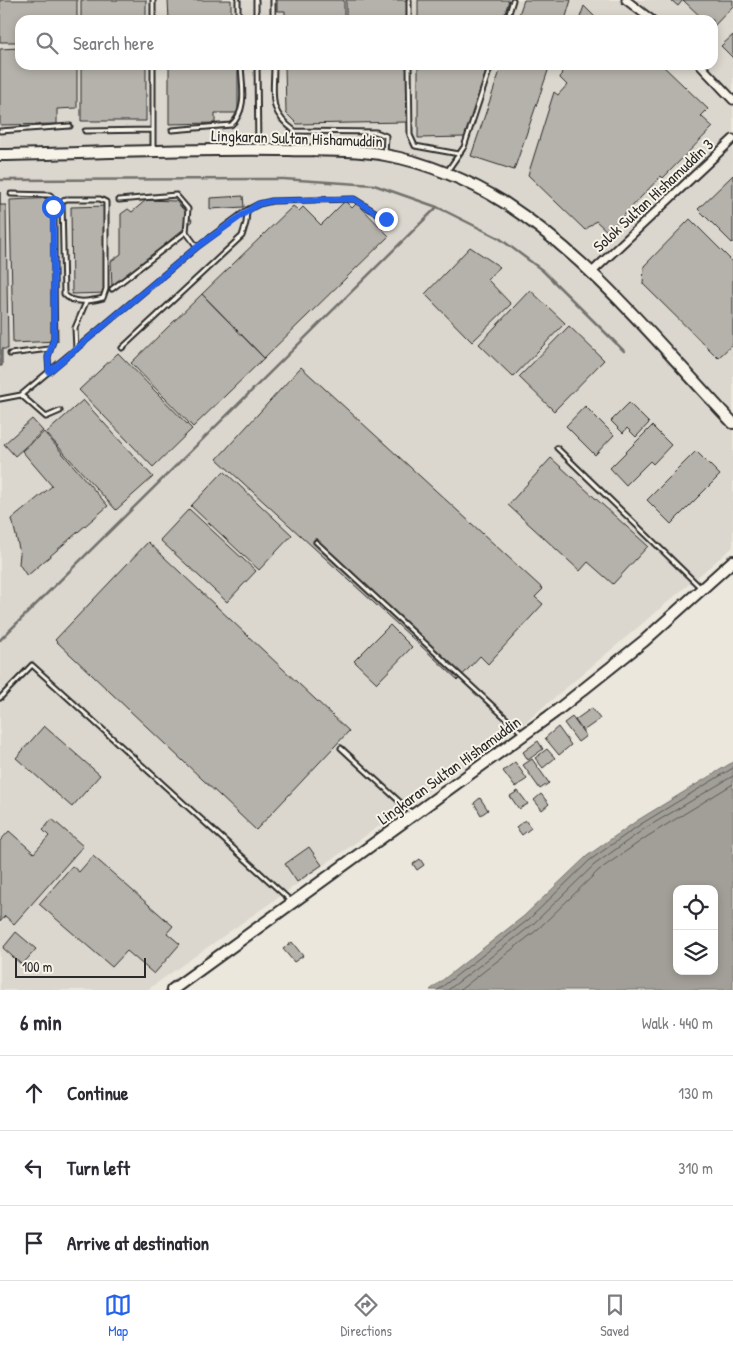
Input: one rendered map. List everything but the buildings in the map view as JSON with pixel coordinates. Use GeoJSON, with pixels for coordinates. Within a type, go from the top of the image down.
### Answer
{"type":"FeatureCollection","features":[{"type":"Feature","properties":{"kind":"street"},"geometry":{"type":"LineString","coordinates":[[626,0],[646,15]]}},
{"type":"Feature","properties":{"kind":"street"},"geometry":{"type":"LineString","coordinates":[[705,70],[733,100]]}},
{"type":"Feature","properties":{"kind":"street","name":"Solok Sultan Hishamuddin 3"},"geometry":{"type":"LineString","coordinates":[[592,272],[733,139]]}},
{"type":"Feature","properties":{"kind":"street","name":"Lingkaran Sultan Hishamuddin"},"geometry":{"type":"LineString","coordinates":[[0,155],[258,149],[385,154],[446,173],[503,202],[530,220],[592,272],[733,423]]}},
{"type":"Feature","properties":{"kind":"street","name":"Lingkaran Sultan Hishamuddin"},"geometry":{"type":"LineString","coordinates":[[172,990],[294,903],[413,813],[524,735],[644,641],[733,561]]}},
{"type":"Feature","properties":{"kind":"lane"},"geometry":{"type":"LineString","coordinates":[[153,0],[153,15]]}},
{"type":"Feature","properties":{"kind":"lane"},"geometry":{"type":"LineString","coordinates":[[238,0],[238,15]]}},
{"type":"Feature","properties":{"kind":"lane"},"geometry":{"type":"LineString","coordinates":[[256,0],[256,15]]}},
{"type":"Feature","properties":{"kind":"lane"},"geometry":{"type":"LineString","coordinates":[[273,0],[273,15]]}},
{"type":"Feature","properties":{"kind":"lane"},"geometry":{"type":"LineString","coordinates":[[409,0],[409,15]]}},
{"type":"Feature","properties":{"kind":"lane"},"geometry":{"type":"LineString","coordinates":[[508,15],[513,0]]}},
{"type":"Feature","properties":{"kind":"lane"},"geometry":{"type":"LineString","coordinates":[[153,70],[153,152]]}},
{"type":"Feature","properties":{"kind":"lane"},"geometry":{"type":"LineString","coordinates":[[172,130],[232,125],[239,118],[243,110],[240,70]]}},
{"type":"Feature","properties":{"kind":"lane"},"geometry":{"type":"LineString","coordinates":[[257,70],[258,149]]}},
{"type":"Feature","properties":{"kind":"lane"},"geometry":{"type":"LineString","coordinates":[[274,70],[275,111],[284,124],[295,131],[376,132],[386,136],[385,154]]}},
{"type":"Feature","properties":{"kind":"lane"},"geometry":{"type":"LineString","coordinates":[[409,70],[410,135],[415,146],[459,154]]}},
{"type":"Feature","properties":{"kind":"lane"},"geometry":{"type":"LineString","coordinates":[[446,173],[464,147],[489,70]]}},
{"type":"Feature","properties":{"kind":"lane"},"geometry":{"type":"LineString","coordinates":[[0,131],[70,126]]}},
{"type":"Feature","properties":{"kind":"lane"},"geometry":{"type":"LineString","coordinates":[[86,131],[153,130]]}},
{"type":"Feature","properties":{"kind":"lane"},"geometry":{"type":"LineString","coordinates":[[11,194],[50,195],[54,200],[54,338],[49,349],[49,372]]}},
{"type":"Feature","properties":{"kind":"lane"},"geometry":{"type":"LineString","coordinates":[[119,200],[176,195],[188,209],[186,232],[197,247]]}},
{"type":"Feature","properties":{"kind":"lane"},"geometry":{"type":"LineString","coordinates":[[66,199],[100,199],[106,202],[106,295],[103,298],[86,302],[68,298],[64,294],[62,202],[66,199]]}},
{"type":"Feature","properties":{"kind":"lane"},"geometry":{"type":"LineString","coordinates":[[0,399],[21,395],[197,247],[258,204],[272,201],[354,199],[386,219]]}},
{"type":"Feature","properties":{"kind":"lane"},"geometry":{"type":"LineString","coordinates":[[122,348],[242,236],[247,210]]}},
{"type":"Feature","properties":{"kind":"lane"},"geometry":{"type":"LineString","coordinates":[[112,289],[186,232]]}},
{"type":"Feature","properties":{"kind":"lane"},"geometry":{"type":"LineString","coordinates":[[76,350],[76,328],[86,302]]}},
{"type":"Feature","properties":{"kind":"lane"},"geometry":{"type":"LineString","coordinates":[[10,354],[49,349]]}},
{"type":"Feature","properties":{"kind":"lane"},"geometry":{"type":"LineString","coordinates":[[21,395],[46,417],[60,411]]}},
{"type":"Feature","properties":{"kind":"lane"},"geometry":{"type":"LineString","coordinates":[[557,448],[702,588]]}},
{"type":"Feature","properties":{"kind":"lane"},"geometry":{"type":"LineString","coordinates":[[316,542],[524,735]]}},
{"type":"Feature","properties":{"kind":"lane"},"geometry":{"type":"LineString","coordinates":[[0,698],[32,665],[294,903]]}},
{"type":"Feature","properties":{"kind":"lane"},"geometry":{"type":"LineString","coordinates":[[341,748],[413,813]]}},
{"type":"Feature","properties":{"kind":"shaded area"},"geometry":{"type":"Polygon","coordinates":[[[0,0],[733,0],[733,547],[522,725],[147,990],[0,990],[0,0]]]}},
{"type":"Feature","properties":{"kind":"water"},"geometry":{"type":"Polygon","coordinates":[[[733,762],[733,990],[430,990],[524,916],[587,856],[638,820],[733,762]]]}},
{"type":"Feature","properties":{"kind":"waterway"},"geometry":{"type":"LineString","coordinates":[[0,180],[283,179],[374,185],[437,207],[499,238],[542,270],[624,351]]}},
{"type":"Feature","properties":{"kind":"waterway"},"geometry":{"type":"LineString","coordinates":[[0,640],[437,207]]}},
{"type":"Feature","properties":{"kind":"route"},"geometry":{"type":"LineString","coordinates":[[53,207],[54,338],[49,349],[49,372],[197,247],[258,204],[272,201],[354,199],[386,219]]}}]}
